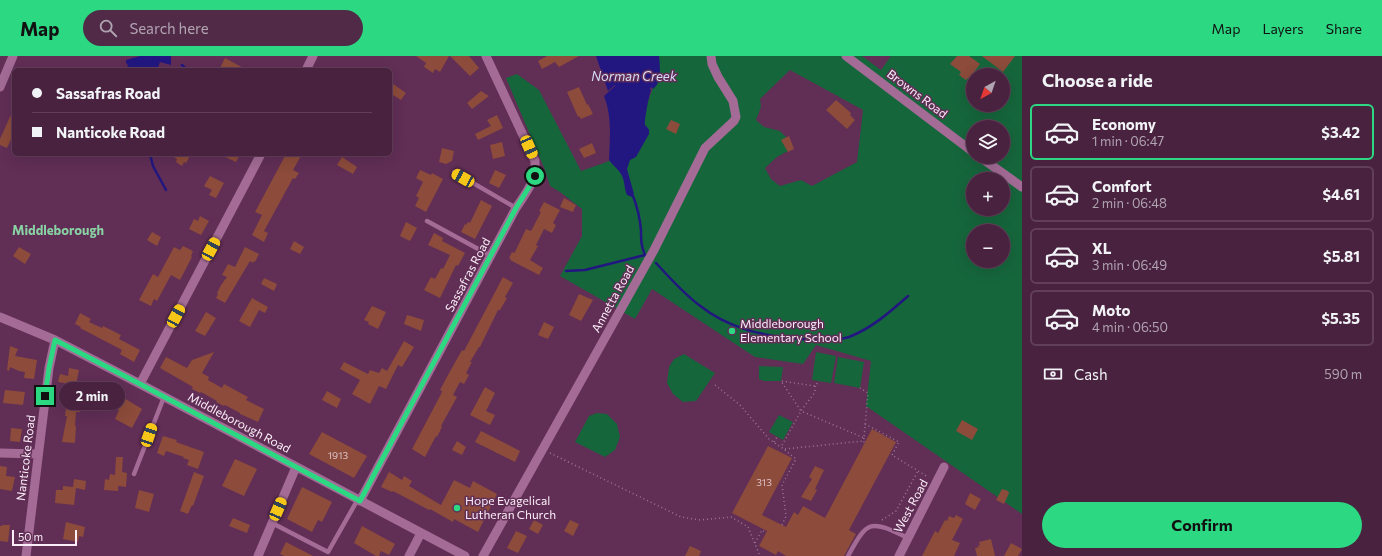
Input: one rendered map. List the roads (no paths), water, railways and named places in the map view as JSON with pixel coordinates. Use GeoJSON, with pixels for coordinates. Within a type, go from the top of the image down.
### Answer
{"type":"FeatureCollection","features":[{"type":"Feature","properties":{"kind":"street"},"geometry":{"type":"LineString","coordinates":[[0,87],[13,56]]}},
{"type":"Feature","properties":{"kind":"street"},"geometry":{"type":"LineString","coordinates":[[307,68],[313,56]]}},
{"type":"Feature","properties":{"kind":"street","name":"Sassafras Road"},"geometry":{"type":"LineString","coordinates":[[359,500],[516,208],[535,176],[535,161],[486,56]]}},
{"type":"Feature","properties":{"kind":"street","name":"Annetta Road"},"geometry":{"type":"LineString","coordinates":[[483,556],[654,250],[705,148],[734,121],[736,117],[733,101],[718,77],[712,64],[711,56]]}},
{"type":"Feature","properties":{"kind":"street","name":"Browns Road"},"geometry":{"type":"LineString","coordinates":[[846,56],[966,147]]}},
{"type":"Feature","properties":{"kind":"street"},"geometry":{"type":"LineString","coordinates":[[140,384],[260,156]]}},
{"type":"Feature","properties":{"kind":"street"},"geometry":{"type":"LineString","coordinates":[[990,164],[1022,187]]}},
{"type":"Feature","properties":{"kind":"street","name":"Middleborough Road"},"geometry":{"type":"LineString","coordinates":[[0,317],[55,340],[164,396],[464,556]]}},
{"type":"Feature","properties":{"kind":"street","name":"Nanticoke Road"},"geometry":{"type":"LineString","coordinates":[[26,556],[49,368],[55,340]]}},
{"type":"Feature","properties":{"kind":"street"},"geometry":{"type":"LineString","coordinates":[[0,453],[38,454]]}},
{"type":"Feature","properties":{"kind":"street"},"geometry":{"type":"LineString","coordinates":[[258,556],[296,467]]}},
{"type":"Feature","properties":{"kind":"street","name":"West Road"},"geometry":{"type":"LineString","coordinates":[[899,556],[944,467]]}},
{"type":"Feature","properties":{"kind":"street"},"geometry":{"type":"LineString","coordinates":[[409,556],[421,533]]}},
{"type":"Feature","properties":{"kind":"lane"},"geometry":{"type":"LineString","coordinates":[[454,172],[516,208]]}},
{"type":"Feature","properties":{"kind":"lane"},"geometry":{"type":"LineString","coordinates":[[427,221],[491,256]]}},
{"type":"Feature","properties":{"kind":"lane"},"geometry":{"type":"LineString","coordinates":[[134,474],[164,396]]}},
{"type":"Feature","properties":{"kind":"lane"},"geometry":{"type":"LineString","coordinates":[[272,523],[328,552],[359,500]]}},
{"type":"Feature","properties":{"kind":"lane"},"geometry":{"type":"LineString","coordinates":[[848,556],[864,530],[874,526],[886,528],[908,538]]}},
{"type":"Feature","properties":{"kind":"water"},"geometry":{"type":"Polygon","coordinates":[[[140,56],[171,56],[171,65],[160,62],[158,68],[130,68],[126,63],[126,60],[140,56]]]}},
{"type":"Feature","properties":{"kind":"water","name":"Norman Creek"},"geometry":{"type":"Polygon","coordinates":[[[596,56],[659,56],[659,79],[656,86],[653,89],[651,87],[650,89],[645,119],[645,125],[649,130],[649,134],[636,157],[630,160],[627,169],[634,194],[632,197],[627,195],[621,174],[609,160],[609,119],[607,104],[604,96],[616,85],[608,91],[596,56]]]}},
{"type":"Feature","properties":{"kind":"waterway"},"geometry":{"type":"LineString","coordinates":[[182,65],[185,68]]}},
{"type":"Feature","properties":{"kind":"waterway"},"geometry":{"type":"LineString","coordinates":[[150,156],[153,166],[166,190]]}},
{"type":"Feature","properties":{"kind":"waterway"},"geometry":{"type":"LineString","coordinates":[[566,271],[585,270],[645,255],[639,217],[633,196]]}},
{"type":"Feature","properties":{"kind":"waterway"},"geometry":{"type":"LineString","coordinates":[[656,263],[676,285],[693,300],[722,320],[747,330],[787,338],[837,340],[849,337],[873,324],[908,296]]}},
{"type":"Feature","properties":{"kind":"place","name":"Middleborough Elementary School"},"geometry":{"type":"Point","coordinates":[732,331]}},
{"type":"Feature","properties":{"kind":"place","name":"Hope Evagelical Lutheran Church"},"geometry":{"type":"Point","coordinates":[457,508]}},
{"type":"Feature","properties":{"kind":"district","name":"Middleborough"},"geometry":{"type":"Point","coordinates":[58,230]}}]}
